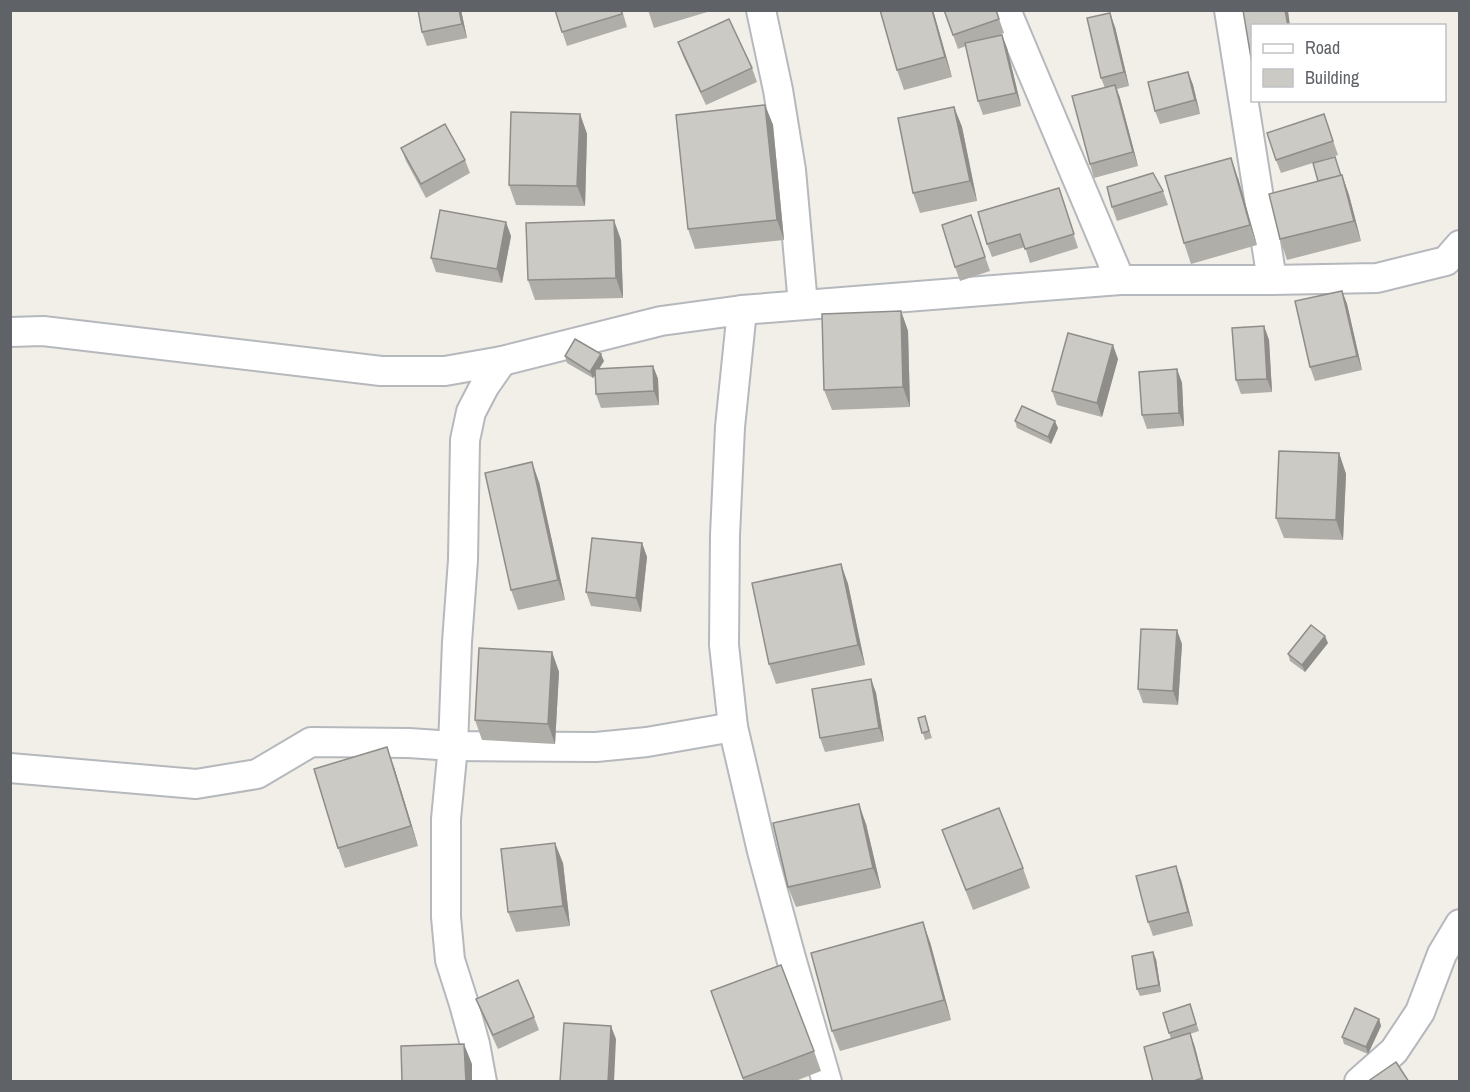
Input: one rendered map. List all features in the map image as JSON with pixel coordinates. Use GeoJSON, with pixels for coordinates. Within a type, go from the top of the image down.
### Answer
{"type":"FeatureCollection","features":[{"type":"Feature","properties":{"kind":"street"},"geometry":{"type":"LineString","coordinates":[[761,10],[778,90],[791,170],[803,305]]}},
{"type":"Feature","properties":{"kind":"street"},"geometry":{"type":"LineString","coordinates":[[1006,10],[1120,280]]}},
{"type":"Feature","properties":{"kind":"street"},"geometry":{"type":"LineString","coordinates":[[1229,10],[1272,280]]}},
{"type":"Feature","properties":{"kind":"street"},"geometry":{"type":"LineString","coordinates":[[10,332],[43,331],[381,370],[445,371],[502,361],[661,321],[742,310],[1120,280],[1377,278],[1446,261],[1460,245]]}},
{"type":"Feature","properties":{"kind":"street"},"geometry":{"type":"LineString","coordinates":[[742,310],[729,427],[724,645],[733,727],[762,851],[826,1082]]}},
{"type":"Feature","properties":{"kind":"street"},"geometry":{"type":"LineString","coordinates":[[482,1082],[475,1044],[450,960],[446,917],[446,819],[453,746],[463,560],[465,440],[471,412],[484,387],[502,361]]}},
{"type":"Feature","properties":{"kind":"street"},"geometry":{"type":"LineString","coordinates":[[10,768],[196,784],[257,774],[311,742],[596,747],[647,742],[733,727]]}},
{"type":"Feature","properties":{"kind":"street"},"geometry":{"type":"LineString","coordinates":[[1359,1082],[1394,1051],[1420,1012],[1442,954],[1460,924]]}},
{"type":"Feature","properties":{"kind":"building"},"geometry":{"type":"Polygon","coordinates":[[[418,10],[459,10],[462,24],[422,32],[418,10]]]}},
{"type":"Feature","properties":{"kind":"building"},"geometry":{"type":"Polygon","coordinates":[[[555,10],[621,10],[622,14],[562,32],[555,10]]]}},
{"type":"Feature","properties":{"kind":"building"},"geometry":{"type":"Polygon","coordinates":[[[880,10],[932,10],[945,57],[897,70],[880,10]]]}},
{"type":"Feature","properties":{"kind":"building"},"geometry":{"type":"Polygon","coordinates":[[[944,10],[996,10],[999,19],[953,35],[944,10]]]}},
{"type":"Feature","properties":{"kind":"building"},"geometry":{"type":"Polygon","coordinates":[[[1243,10],[1285,10],[1288,24],[1251,24],[1251,58],[1243,10]]]}},
{"type":"Feature","properties":{"kind":"building"},"geometry":{"type":"Polygon","coordinates":[[[1110,13],[1124,72],[1101,78],[1087,18],[1110,13]]]}},
{"type":"Feature","properties":{"kind":"building"},"geometry":{"type":"Polygon","coordinates":[[[729,19],[752,68],[701,92],[678,42],[729,19]]]}},
{"type":"Feature","properties":{"kind":"building"},"geometry":{"type":"Polygon","coordinates":[[[1002,35],[1016,93],[978,101],[965,43],[1002,35]]]}},
{"type":"Feature","properties":{"kind":"building"},"geometry":{"type":"Polygon","coordinates":[[[1188,72],[1195,100],[1155,111],[1148,82],[1188,72]]]}},
{"type":"Feature","properties":{"kind":"building"},"geometry":{"type":"Polygon","coordinates":[[[1115,85],[1133,152],[1090,164],[1072,96],[1115,85]]]}},
{"type":"Feature","properties":{"kind":"building"},"geometry":{"type":"Polygon","coordinates":[[[765,105],[777,220],[688,229],[676,115],[765,105]]]}},
{"type":"Feature","properties":{"kind":"building"},"geometry":{"type":"Polygon","coordinates":[[[954,107],[970,181],[913,193],[898,118],[954,107]]]}},
{"type":"Feature","properties":{"kind":"building"},"geometry":{"type":"Polygon","coordinates":[[[511,112],[580,114],[577,186],[509,185],[511,112]]]}},
{"type":"Feature","properties":{"kind":"building"},"geometry":{"type":"Polygon","coordinates":[[[1324,114],[1333,141],[1276,160],[1267,133],[1324,114]]]}},
{"type":"Feature","properties":{"kind":"building"},"geometry":{"type":"Polygon","coordinates":[[[445,124],[465,160],[421,184],[401,148],[445,124]]]}},
{"type":"Feature","properties":{"kind":"building"},"geometry":{"type":"Polygon","coordinates":[[[1335,157],[1341,176],[1318,181],[1313,163],[1335,157]]]}},
{"type":"Feature","properties":{"kind":"building"},"geometry":{"type":"Polygon","coordinates":[[[1231,158],[1250,225],[1184,243],[1165,176],[1231,158]]]}},
{"type":"Feature","properties":{"kind":"building"},"geometry":{"type":"Polygon","coordinates":[[[1153,173],[1163,191],[1112,207],[1107,187],[1153,173]]]}},
{"type":"Feature","properties":{"kind":"building"},"geometry":{"type":"Polygon","coordinates":[[[1342,175],[1354,221],[1280,239],[1269,194],[1342,175]]]}},
{"type":"Feature","properties":{"kind":"building"},"geometry":{"type":"Polygon","coordinates":[[[1059,188],[1074,234],[1025,249],[1020,234],[987,244],[978,212],[1059,188]]]}},
{"type":"Feature","properties":{"kind":"building"},"geometry":{"type":"Polygon","coordinates":[[[440,210],[506,222],[497,269],[431,258],[440,210]]]}},
{"type":"Feature","properties":{"kind":"building"},"geometry":{"type":"Polygon","coordinates":[[[971,215],[985,257],[955,267],[942,225],[971,215]]]}},
{"type":"Feature","properties":{"kind":"building"},"geometry":{"type":"Polygon","coordinates":[[[614,220],[616,278],[528,280],[526,223],[614,220]]]}},
{"type":"Feature","properties":{"kind":"building"},"geometry":{"type":"Polygon","coordinates":[[[1342,291],[1357,356],[1310,367],[1295,301],[1342,291]]]}},
{"type":"Feature","properties":{"kind":"building"},"geometry":{"type":"Polygon","coordinates":[[[901,311],[903,387],[824,390],[822,314],[901,311]]]}},
{"type":"Feature","properties":{"kind":"building"},"geometry":{"type":"Polygon","coordinates":[[[1264,326],[1267,379],[1236,380],[1232,328],[1264,326]]]}},
{"type":"Feature","properties":{"kind":"building"},"geometry":{"type":"Polygon","coordinates":[[[1068,333],[1113,345],[1097,403],[1052,391],[1068,333]]]}},
{"type":"Feature","properties":{"kind":"building"},"geometry":{"type":"Polygon","coordinates":[[[575,339],[601,354],[590,372],[565,356],[575,339]]]}},
{"type":"Feature","properties":{"kind":"building"},"geometry":{"type":"Polygon","coordinates":[[[653,366],[654,391],[596,394],[595,369],[653,366]]]}},
{"type":"Feature","properties":{"kind":"building"},"geometry":{"type":"Polygon","coordinates":[[[1177,369],[1179,413],[1142,415],[1139,372],[1177,369]]]}},
{"type":"Feature","properties":{"kind":"building"},"geometry":{"type":"Polygon","coordinates":[[[1022,406],[1055,421],[1048,437],[1015,421],[1022,406]]]}},
{"type":"Feature","properties":{"kind":"building"},"geometry":{"type":"Polygon","coordinates":[[[1279,451],[1339,453],[1336,520],[1276,518],[1279,451]]]}},
{"type":"Feature","properties":{"kind":"building"},"geometry":{"type":"Polygon","coordinates":[[[532,462],[558,580],[511,590],[485,473],[532,462]]]}},
{"type":"Feature","properties":{"kind":"building"},"geometry":{"type":"Polygon","coordinates":[[[592,538],[642,543],[636,598],[586,592],[592,538]]]}},
{"type":"Feature","properties":{"kind":"building"},"geometry":{"type":"Polygon","coordinates":[[[841,564],[858,645],[769,664],[752,583],[841,564]]]}},
{"type":"Feature","properties":{"kind":"building"},"geometry":{"type":"Polygon","coordinates":[[[1311,625],[1325,636],[1302,665],[1288,654],[1311,625]]]}},
{"type":"Feature","properties":{"kind":"building"},"geometry":{"type":"Polygon","coordinates":[[[1141,629],[1177,630],[1173,691],[1138,689],[1141,629]]]}},
{"type":"Feature","properties":{"kind":"building"},"geometry":{"type":"Polygon","coordinates":[[[479,648],[552,652],[548,724],[475,720],[479,648]]]}},
{"type":"Feature","properties":{"kind":"building"},"geometry":{"type":"Polygon","coordinates":[[[871,679],[879,728],[820,738],[812,689],[871,679]]]}},
{"type":"Feature","properties":{"kind":"building"},"geometry":{"type":"Polygon","coordinates":[[[925,716],[929,731],[922,733],[918,718],[925,716]]]}},
{"type":"Feature","properties":{"kind":"building"},"geometry":{"type":"Polygon","coordinates":[[[387,747],[411,826],[338,848],[314,769],[387,747]]]}},
{"type":"Feature","properties":{"kind":"building"},"geometry":{"type":"Polygon","coordinates":[[[859,804],[873,868],[788,887],[773,823],[859,804]]]}},
{"type":"Feature","properties":{"kind":"building"},"geometry":{"type":"Polygon","coordinates":[[[999,808],[1023,868],[966,890],[942,830],[999,808]]]}},
{"type":"Feature","properties":{"kind":"building"},"geometry":{"type":"Polygon","coordinates":[[[555,843],[563,906],[508,912],[501,849],[555,843]]]}},
{"type":"Feature","properties":{"kind":"building"},"geometry":{"type":"Polygon","coordinates":[[[1176,866],[1188,912],[1148,922],[1136,876],[1176,866]]]}},
{"type":"Feature","properties":{"kind":"building"},"geometry":{"type":"Polygon","coordinates":[[[923,922],[944,1000],[832,1031],[811,953],[923,922]]]}},
{"type":"Feature","properties":{"kind":"building"},"geometry":{"type":"Polygon","coordinates":[[[1153,952],[1159,985],[1137,989],[1132,956],[1153,952]]]}},
{"type":"Feature","properties":{"kind":"building"},"geometry":{"type":"Polygon","coordinates":[[[781,965],[814,1051],[743,1078],[711,991],[781,965]]]}},
{"type":"Feature","properties":{"kind":"building"},"geometry":{"type":"Polygon","coordinates":[[[518,980],[534,1017],[493,1035],[476,999],[518,980]]]}},
{"type":"Feature","properties":{"kind":"building"},"geometry":{"type":"Polygon","coordinates":[[[1190,1004],[1196,1024],[1169,1033],[1163,1013],[1190,1004]]]}},
{"type":"Feature","properties":{"kind":"building"},"geometry":{"type":"Polygon","coordinates":[[[1355,1008],[1379,1019],[1366,1047],[1342,1037],[1355,1008]]]}},
{"type":"Feature","properties":{"kind":"building"},"geometry":{"type":"Polygon","coordinates":[[[564,1023],[611,1026],[608,1082],[560,1082],[564,1023]]]}},
{"type":"Feature","properties":{"kind":"building"},"geometry":{"type":"Polygon","coordinates":[[[1190,1033],[1202,1078],[1191,1082],[1153,1082],[1144,1047],[1190,1033]]]}},
{"type":"Feature","properties":{"kind":"building"},"geometry":{"type":"Polygon","coordinates":[[[464,1044],[466,1082],[402,1082],[401,1046],[464,1044]]]}},
{"type":"Feature","properties":{"kind":"building"},"geometry":{"type":"Polygon","coordinates":[[[1396,1062],[1409,1082],[1367,1082],[1396,1062]]]}}]}
